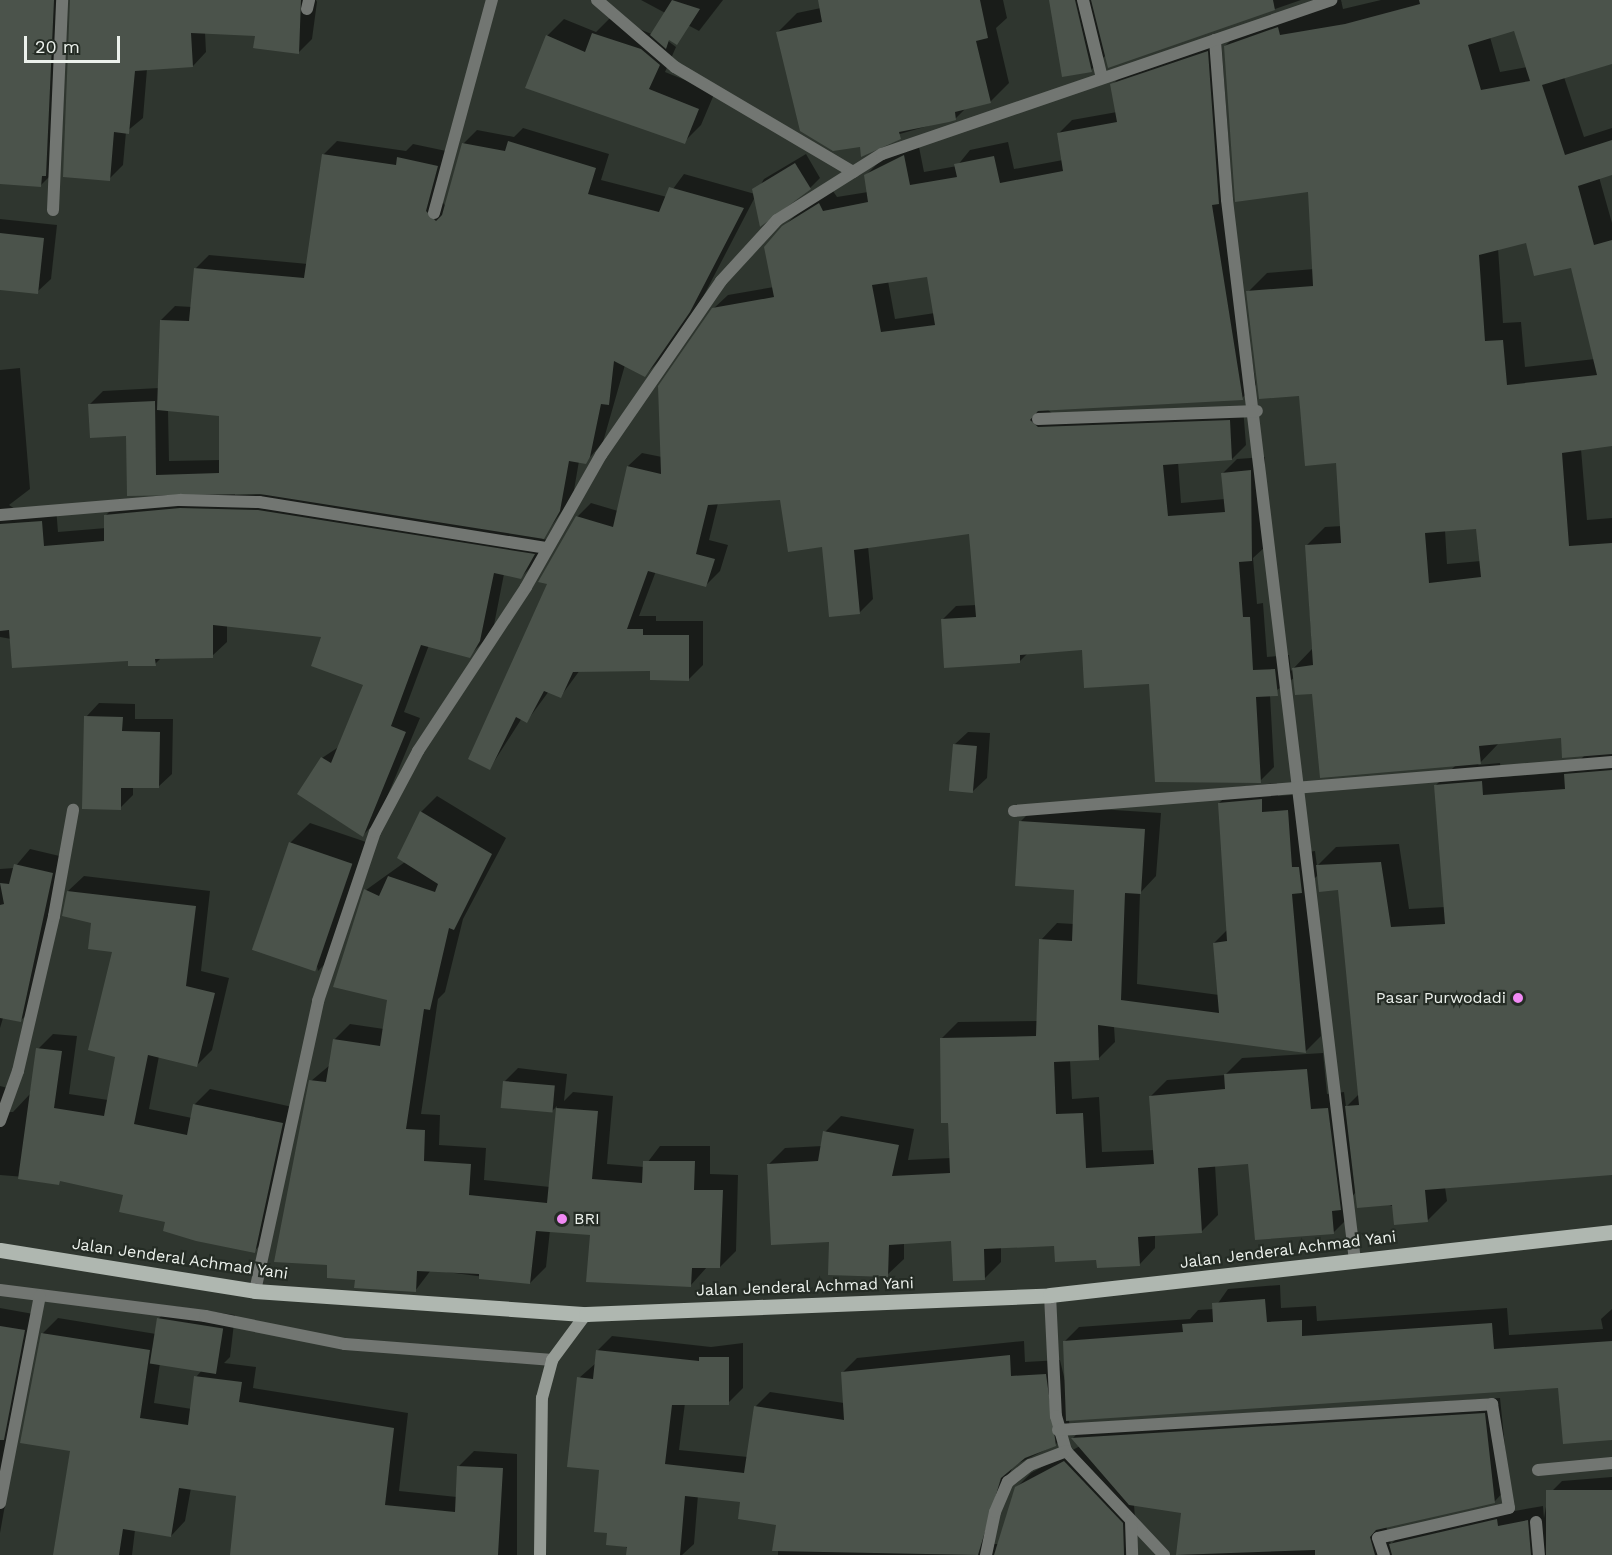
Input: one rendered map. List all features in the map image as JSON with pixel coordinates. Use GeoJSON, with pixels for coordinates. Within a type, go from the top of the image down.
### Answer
{"type":"FeatureCollection","features":[{"type":"Feature","properties":{"kind":"main road","name":"Jalan Jenderal Achmad Yani"},"geometry":{"type":"LineString","coordinates":[[0,1250],[255,1291],[586,1314],[1050,1295],[1612,1232]]}},
{"type":"Feature","properties":{"kind":"main road"},"geometry":{"type":"LineString","coordinates":[[540,1555],[542,1398],[552,1360],[586,1314]]}},
{"type":"Feature","properties":{"kind":"street"},"geometry":{"type":"LineString","coordinates":[[53,210],[62,0]]}},
{"type":"Feature","properties":{"kind":"street"},"geometry":{"type":"LineString","coordinates":[[434,213],[492,0]]}},
{"type":"Feature","properties":{"kind":"street"},"geometry":{"type":"LineString","coordinates":[[597,0],[675,67],[853,172]]}},
{"type":"Feature","properties":{"kind":"street"},"geometry":{"type":"LineString","coordinates":[[1083,0],[1102,78]]}},
{"type":"Feature","properties":{"kind":"street"},"geometry":{"type":"LineString","coordinates":[[255,1291],[318,1001],[356,879],[413,759],[547,548],[601,455],[721,281],[777,220],[882,154],[1331,0]]}},
{"type":"Feature","properties":{"kind":"street"},"geometry":{"type":"LineString","coordinates":[[1215,40],[1227,200],[1257,411],[1296,791],[1355,1260]]}},
{"type":"Feature","properties":{"kind":"street"},"geometry":{"type":"LineString","coordinates":[[1038,419],[1257,411]]}},
{"type":"Feature","properties":{"kind":"street"},"geometry":{"type":"LineString","coordinates":[[0,515],[180,500],[259,502],[547,548]]}},
{"type":"Feature","properties":{"kind":"street"},"geometry":{"type":"LineString","coordinates":[[1014,811],[1296,791],[1612,762]]}},
{"type":"Feature","properties":{"kind":"street"},"geometry":{"type":"LineString","coordinates":[[0,1121],[18,1071],[54,916],[73,810]]}},
{"type":"Feature","properties":{"kind":"street"},"geometry":{"type":"LineString","coordinates":[[0,1290],[205,1316],[345,1344],[552,1360]]}},
{"type":"Feature","properties":{"kind":"street"},"geometry":{"type":"LineString","coordinates":[[1050,1295],[1058,1430],[1065,1451],[1164,1555]]}},
{"type":"Feature","properties":{"kind":"street"},"geometry":{"type":"LineString","coordinates":[[0,1503],[40,1296]]}},
{"type":"Feature","properties":{"kind":"street"},"geometry":{"type":"LineString","coordinates":[[1058,1430],[1492,1404],[1509,1508],[1378,1538],[1384,1555]]}},
{"type":"Feature","properties":{"kind":"street"},"geometry":{"type":"LineString","coordinates":[[986,1555],[995,1512],[1008,1482],[1030,1465],[1065,1451]]}},
{"type":"Feature","properties":{"kind":"street"},"geometry":{"type":"LineString","coordinates":[[1538,1470],[1612,1463]]}},
{"type":"Feature","properties":{"kind":"street"},"geometry":{"type":"LineString","coordinates":[[1131,1521],[1132,1555]]}},
{"type":"Feature","properties":{"kind":"street"},"geometry":{"type":"LineString","coordinates":[[1536,1522],[1539,1555]]}},
{"type":"Feature","properties":{"kind":"building"},"geometry":{"type":"Polygon","coordinates":[[[0,0],[54,0],[46,176],[42,176],[41,187],[0,184],[0,0]]]}},
{"type":"Feature","properties":{"kind":"building"},"geometry":{"type":"Polygon","coordinates":[[[70,0],[301,0],[299,54],[253,48],[255,36],[191,33],[193,67],[135,71],[129,134],[114,132],[110,181],[63,177],[70,0]]]}},
{"type":"Feature","properties":{"kind":"building"},"geometry":{"type":"Polygon","coordinates":[[[672,0],[700,9],[677,45],[669,40],[666,49],[650,35],[672,0]]]}},
{"type":"Feature","properties":{"kind":"building"},"geometry":{"type":"Polygon","coordinates":[[[818,0],[980,0],[988,38],[976,41],[991,103],[955,112],[956,120],[899,132],[901,139],[861,157],[860,147],[833,151],[800,131],[776,32],[822,22],[818,0]]]}},
{"type":"Feature","properties":{"kind":"building"},"geometry":{"type":"Polygon","coordinates":[[[1049,0],[1075,0],[1092,72],[1062,77],[1049,0]]]}},
{"type":"Feature","properties":{"kind":"building"},"geometry":{"type":"Polygon","coordinates":[[[1091,0],[1273,0],[1275,10],[1108,68],[1091,0]]]}},
{"type":"Feature","properties":{"kind":"building"},"geometry":{"type":"Polygon","coordinates":[[[1419,0],[1612,0],[1612,64],[1542,85],[1565,155],[1612,140],[1612,175],[1578,186],[1594,245],[1612,240],[1612,446],[1562,453],[1569,546],[1612,543],[1612,754],[1562,758],[1561,738],[1479,746],[1481,764],[1320,778],[1312,694],[1295,695],[1292,668],[1313,665],[1305,545],[1341,543],[1336,463],[1305,466],[1299,396],[1259,399],[1246,291],[1313,286],[1308,192],[1235,202],[1224,46],[1278,27],[1280,35],[1345,24],[1420,4],[1419,0]],[[1514,31],[1468,45],[1481,90],[1530,81],[1514,31]],[[1526,243],[1479,255],[1485,341],[1503,340],[1507,385],[1597,375],[1571,268],[1534,276],[1526,243]],[[1476,529],[1425,533],[1429,583],[1481,577],[1476,529]]]}},
{"type":"Feature","properties":{"kind":"building"},"geometry":{"type":"Polygon","coordinates":[[[592,33],[641,49],[660,65],[649,89],[699,109],[685,144],[525,88],[546,35],[585,52],[592,33]]]}},
{"type":"Feature","properties":{"kind":"building"},"geometry":{"type":"Polygon","coordinates":[[[1208,51],[1219,204],[1212,205],[1243,400],[1038,411],[1030,420],[1038,427],[1230,420],[1232,460],[1163,465],[1168,516],[1225,512],[1221,473],[1251,470],[1252,561],[1239,562],[1243,617],[1250,617],[1253,670],[1275,669],[1278,696],[1256,697],[1261,783],[1155,782],[1149,684],[1084,688],[1082,650],[1020,655],[1020,663],[944,668],[941,619],[976,617],[969,534],[854,550],[860,614],[829,617],[822,547],[788,552],[780,500],[708,505],[696,554],[715,559],[706,587],[648,571],[627,629],[643,629],[643,635],[689,635],[689,681],[650,680],[650,671],[573,672],[561,698],[544,691],[527,723],[516,717],[490,770],[468,759],[547,584],[538,582],[576,516],[613,527],[627,466],[661,474],[658,386],[712,308],[774,297],[764,247],[782,226],[819,203],[823,211],[868,202],[864,175],[904,155],[910,185],[957,177],[954,164],[994,156],[1000,183],[1063,171],[1057,133],[1117,122],[1110,84],[1208,51]],[[927,277],[872,285],[881,332],[935,325],[927,277]]]}},
{"type":"Feature","properties":{"kind":"building"},"geometry":{"type":"Polygon","coordinates":[[[508,141],[596,168],[588,194],[659,212],[669,187],[744,208],[690,312],[645,377],[614,361],[609,405],[601,404],[590,457],[586,464],[569,461],[560,511],[544,539],[260,494],[127,496],[126,436],[90,438],[88,404],[155,401],[156,475],[219,473],[219,416],[157,410],[160,320],[189,321],[194,268],[304,278],[322,154],[396,165],[397,157],[438,166],[426,211],[436,221],[442,215],[462,143],[505,151],[508,141]]]}},
{"type":"Feature","properties":{"kind":"building"},"geometry":{"type":"Polygon","coordinates":[[[795,163],[811,189],[760,227],[752,189],[795,163]]]}},
{"type":"Feature","properties":{"kind":"building"},"geometry":{"type":"Polygon","coordinates":[[[0,233],[44,238],[38,294],[0,290],[0,233]]]}},
{"type":"Feature","properties":{"kind":"building"},"geometry":{"type":"Polygon","coordinates":[[[180,508],[258,510],[535,554],[521,579],[494,573],[480,641],[470,658],[421,645],[391,726],[406,732],[363,837],[297,794],[321,757],[331,763],[363,685],[311,666],[321,637],[213,625],[213,658],[155,659],[156,666],[128,666],[128,661],[12,668],[9,630],[0,631],[0,524],[42,521],[44,546],[104,541],[104,515],[180,508]]]}},
{"type":"Feature","properties":{"kind":"building"},"geometry":{"type":"Polygon","coordinates":[[[84,716],[123,717],[122,731],[160,732],[159,788],[121,788],[121,810],[82,809],[84,716]]]}},
{"type":"Feature","properties":{"kind":"building"},"geometry":{"type":"Polygon","coordinates":[[[953,744],[977,746],[973,793],[949,791],[953,744]]]}},
{"type":"Feature","properties":{"kind":"building","name":"Pasar Purwodadi"},"geometry":{"type":"Polygon","coordinates":[[[1612,770],[1612,1175],[1425,1190],[1428,1222],[1394,1225],[1392,1205],[1357,1208],[1345,1106],[1359,1105],[1338,890],[1319,892],[1316,865],[1381,862],[1391,927],[1445,924],[1434,785],[1482,781],[1483,795],[1565,789],[1564,774],[1612,770]]]}},
{"type":"Feature","properties":{"kind":"building"},"geometry":{"type":"Polygon","coordinates":[[[1262,799],[1262,812],[1288,810],[1292,867],[1299,867],[1302,893],[1292,894],[1306,1053],[1098,1025],[1099,1060],[1054,1062],[1056,1114],[1083,1113],[1086,1168],[1154,1164],[1149,1096],[1225,1089],[1224,1074],[1307,1069],[1311,1109],[1328,1108],[1341,1210],[1332,1211],[1334,1234],[1255,1240],[1248,1164],[1198,1168],[1202,1233],[1138,1237],[1140,1266],[1097,1268],[1096,1260],[1055,1262],[1054,1246],[984,1249],[985,1280],[953,1281],[951,1241],[889,1245],[888,1277],[828,1275],[829,1242],[771,1245],[767,1164],[818,1161],[823,1131],[899,1145],[892,1176],[950,1173],[948,1123],[941,1123],[940,1038],[1036,1036],[1039,939],[1072,941],[1074,890],[1015,886],[1019,821],[1145,829],[1141,894],[1125,893],[1121,1000],[1219,1013],[1213,943],[1227,941],[1218,803],[1262,799]]]}},
{"type":"Feature","properties":{"kind":"building"},"geometry":{"type":"Polygon","coordinates":[[[420,811],[492,854],[454,930],[449,928],[430,1010],[424,1009],[406,1129],[425,1130],[424,1161],[471,1164],[469,1195],[547,1203],[556,1108],[598,1111],[592,1179],[642,1183],[643,1161],[695,1161],[694,1190],[723,1190],[720,1268],[692,1268],[691,1287],[586,1282],[590,1235],[536,1231],[530,1284],[479,1279],[479,1274],[417,1271],[416,1292],[354,1288],[355,1280],[327,1278],[327,1265],[274,1262],[309,1080],[326,1082],[333,1039],[380,1046],[387,1000],[333,987],[364,889],[379,896],[388,876],[435,892],[438,884],[397,858],[420,811]]]}},
{"type":"Feature","properties":{"kind":"building"},"geometry":{"type":"Polygon","coordinates":[[[289,842],[352,864],[315,972],[252,950],[289,842]]]}},
{"type":"Feature","properties":{"kind":"building"},"geometry":{"type":"Polygon","coordinates":[[[14,864],[53,873],[21,1022],[0,1018],[0,905],[4,904],[0,883],[9,884],[14,864]]]}},
{"type":"Feature","properties":{"kind":"building"},"geometry":{"type":"Polygon","coordinates":[[[67,891],[196,906],[186,986],[215,993],[197,1067],[148,1055],[134,1124],[187,1135],[193,1104],[283,1123],[255,1253],[196,1241],[163,1231],[165,1222],[119,1212],[123,1195],[60,1181],[59,1185],[18,1179],[36,1048],[62,1051],[54,1108],[104,1116],[115,1057],[88,1050],[112,952],[88,949],[91,923],[62,916],[67,891]]]}},
{"type":"Feature","properties":{"kind":"building"},"geometry":{"type":"Polygon","coordinates":[[[503,1081],[555,1086],[552,1112],[501,1108],[503,1081]]]}},
{"type":"Feature","properties":{"kind":"building"},"geometry":{"type":"Polygon","coordinates":[[[1265,1299],[1267,1322],[1302,1320],[1302,1336],[1492,1323],[1494,1349],[1612,1341],[1612,1440],[1563,1444],[1558,1388],[1066,1421],[1063,1341],[1183,1332],[1182,1324],[1213,1322],[1212,1303],[1265,1299]]]}},
{"type":"Feature","properties":{"kind":"building"},"geometry":{"type":"Polygon","coordinates":[[[157,1318],[223,1328],[216,1374],[150,1363],[157,1318]]]}},
{"type":"Feature","properties":{"kind":"building"},"geometry":{"type":"Polygon","coordinates":[[[0,1326],[25,1330],[4,1440],[0,1440],[0,1326]]]}},
{"type":"Feature","properties":{"kind":"building"},"geometry":{"type":"Polygon","coordinates":[[[41,1333],[150,1350],[140,1418],[188,1425],[194,1376],[242,1382],[239,1402],[394,1428],[385,1505],[455,1512],[457,1466],[503,1468],[498,1555],[230,1555],[236,1496],[179,1488],[171,1537],[123,1529],[119,1555],[53,1555],[70,1451],[20,1443],[41,1333]]]}},
{"type":"Feature","properties":{"kind":"building"},"geometry":{"type":"Polygon","coordinates":[[[596,1350],[699,1361],[699,1357],[729,1357],[729,1405],[672,1405],[665,1464],[744,1473],[754,1406],[844,1420],[841,1372],[1010,1355],[1011,1376],[1046,1374],[1056,1446],[1025,1458],[1001,1478],[978,1555],[772,1551],[776,1525],[738,1519],[740,1502],[685,1496],[680,1555],[626,1555],[627,1547],[606,1545],[607,1533],[594,1532],[599,1470],[567,1467],[577,1377],[593,1379],[596,1350]]]}},
{"type":"Feature","properties":{"kind":"building"},"geometry":{"type":"Polygon","coordinates":[[[1485,1413],[1495,1503],[1376,1530],[1370,1537],[1375,1555],[1315,1555],[1315,1550],[1176,1555],[1181,1513],[1129,1505],[1071,1438],[1485,1413]]]}},
{"type":"Feature","properties":{"kind":"building"},"geometry":{"type":"Polygon","coordinates":[[[1064,1461],[1123,1523],[1124,1555],[994,1555],[1015,1487],[1064,1461]]]}},
{"type":"Feature","properties":{"kind":"building"},"geometry":{"type":"Polygon","coordinates":[[[1546,1490],[1612,1490],[1612,1555],[1546,1555],[1546,1490]]]}},
{"type":"Feature","properties":{"kind":"building"},"geometry":{"type":"Polygon","coordinates":[[[1497,1519],[1498,1526],[1528,1520],[1531,1555],[1392,1555],[1389,1544],[1497,1519]]]}},
{"type":"Feature","properties":{"kind":"place","name":"Pasar Purwodadi"},"geometry":{"type":"Point","coordinates":[1518,998]}},
{"type":"Feature","properties":{"kind":"place","name":"BRI"},"geometry":{"type":"Point","coordinates":[562,1219]}}]}
